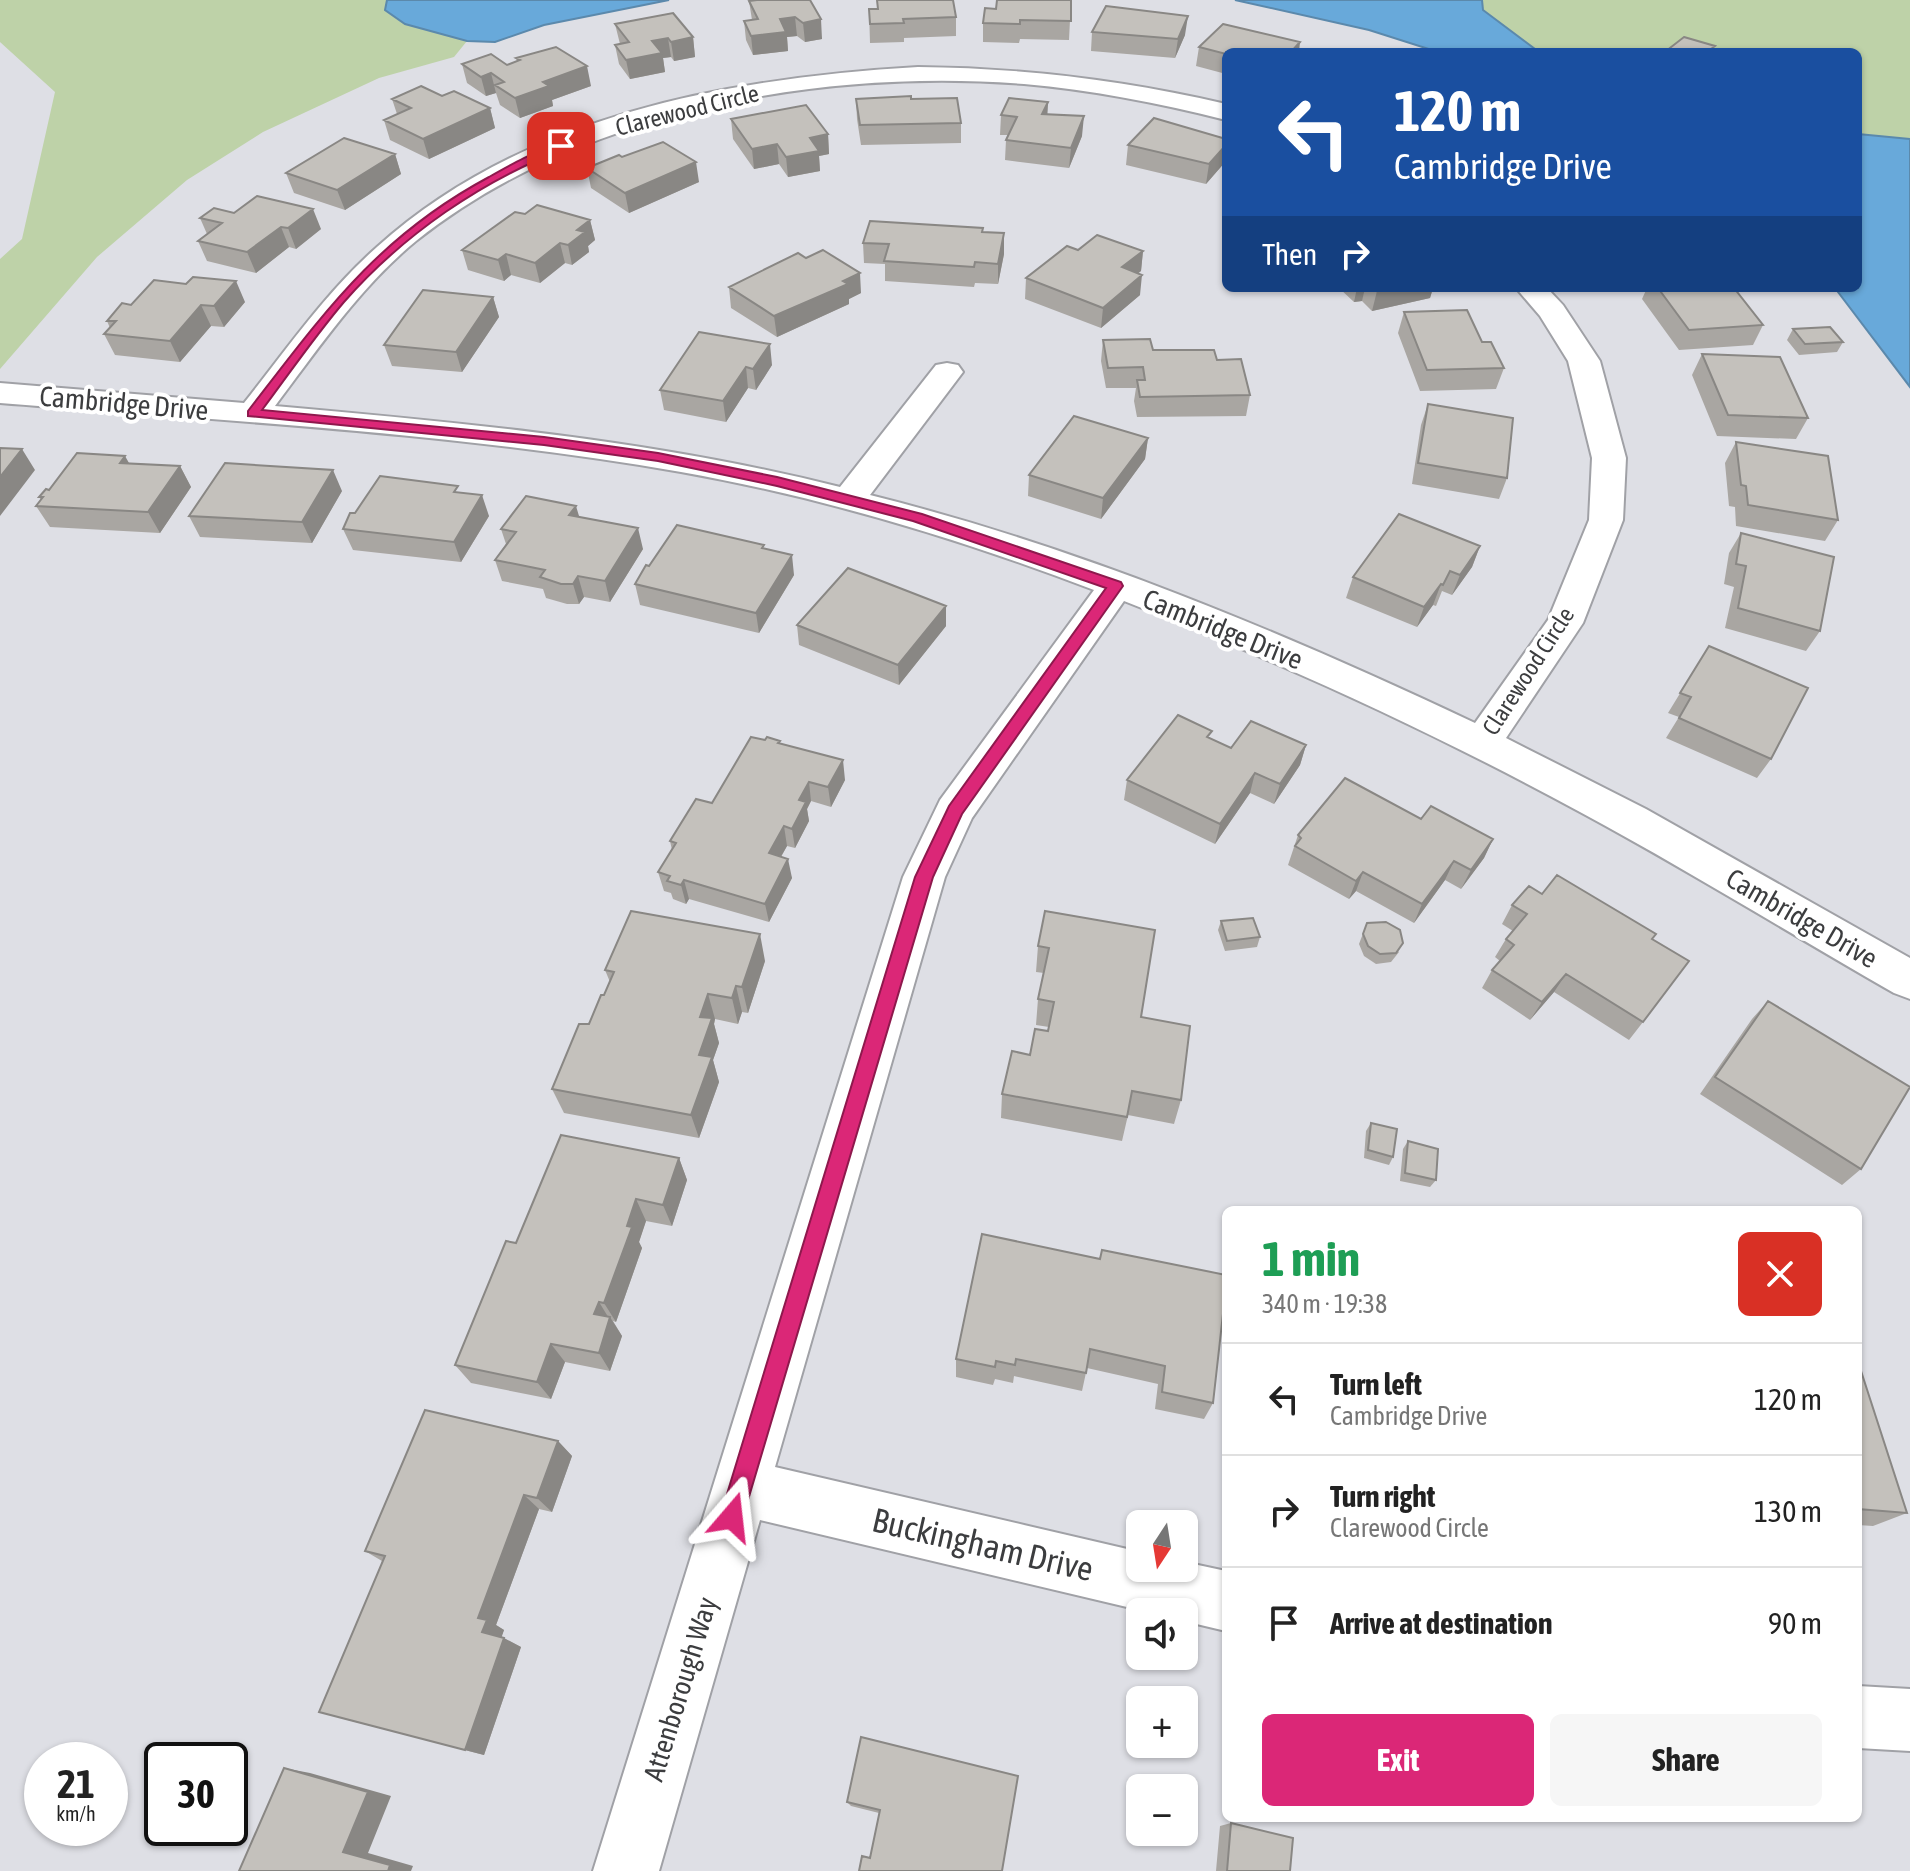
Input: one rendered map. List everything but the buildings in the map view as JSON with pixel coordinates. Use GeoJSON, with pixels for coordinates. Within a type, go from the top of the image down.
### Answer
{"type":"FeatureCollection","features":[{"type":"Feature","properties":{"kind":"street","name":"Clarewood Circle"},"geometry":{"type":"LineString","coordinates":[[253,413],[339,301],[370,267],[409,233],[472,191],[537,156],[610,128],[693,105],[771,89],[852,78],[914,75],[993,75],[1062,81],[1125,90],[1222,111]]}},
{"type":"Feature","properties":{"kind":"street","name":"Clarewood Circle"},"geometry":{"type":"LineString","coordinates":[[1481,744],[1565,623],[1606,520],[1609,458],[1584,361],[1552,311],[1535,292]]}},
{"type":"Feature","properties":{"kind":"street"},"geometry":{"type":"LineString","coordinates":[[848,500],[947,372]]}},
{"type":"Feature","properties":{"kind":"street","name":"Cambridge Drive"},"geometry":{"type":"LineString","coordinates":[[0,393],[544,441],[658,457],[777,482],[917,518],[1201,617],[1377,693],[1593,800],[1910,980]]}},
{"type":"Feature","properties":{"kind":"street","name":"Attenborough Way"},"geometry":{"type":"LineString","coordinates":[[626,1871],[924,877],[955,811],[1116,586]]}},
{"type":"Feature","properties":{"kind":"street","name":"Buckingham Drive"},"geometry":{"type":"LineString","coordinates":[[740,1487],[1222,1600]]}},
{"type":"Feature","properties":{"kind":"street"},"geometry":{"type":"LineString","coordinates":[[1862,1717],[1910,1720]]}},
{"type":"Feature","properties":{"kind":"green space"},"geometry":{"type":"Polygon","coordinates":[[[0,0],[387,0],[385,10],[405,24],[467,41],[454,57],[379,78],[263,132],[187,180],[97,257],[0,369],[0,259],[22,239],[55,92],[0,42],[0,0]]]}},
{"type":"Feature","properties":{"kind":"green space"},"geometry":{"type":"Polygon","coordinates":[[[1482,0],[1910,0],[1910,139],[1862,134],[1862,48],[1534,48],[1483,10],[1482,0]]]}},
{"type":"Feature","properties":{"kind":"water"},"geometry":{"type":"Polygon","coordinates":[[[387,0],[669,0],[544,25],[495,42],[467,41],[405,24],[385,10],[387,0]]]}},
{"type":"Feature","properties":{"kind":"water"},"geometry":{"type":"Polygon","coordinates":[[[1235,0],[1482,0],[1483,10],[1534,48],[1425,48],[1369,30],[1235,0]]]}},
{"type":"Feature","properties":{"kind":"water"},"geometry":{"type":"Polygon","coordinates":[[[1862,134],[1910,139],[1910,387],[1838,292],[1862,292],[1862,134]]]}},
{"type":"Feature","properties":{"kind":"route"},"geometry":{"type":"LineString","coordinates":[[561,146],[472,191],[409,233],[370,267],[339,301],[253,413],[544,441],[658,457],[777,482],[917,518],[1116,586],[955,811],[924,877],[732,1517]]}}]}
